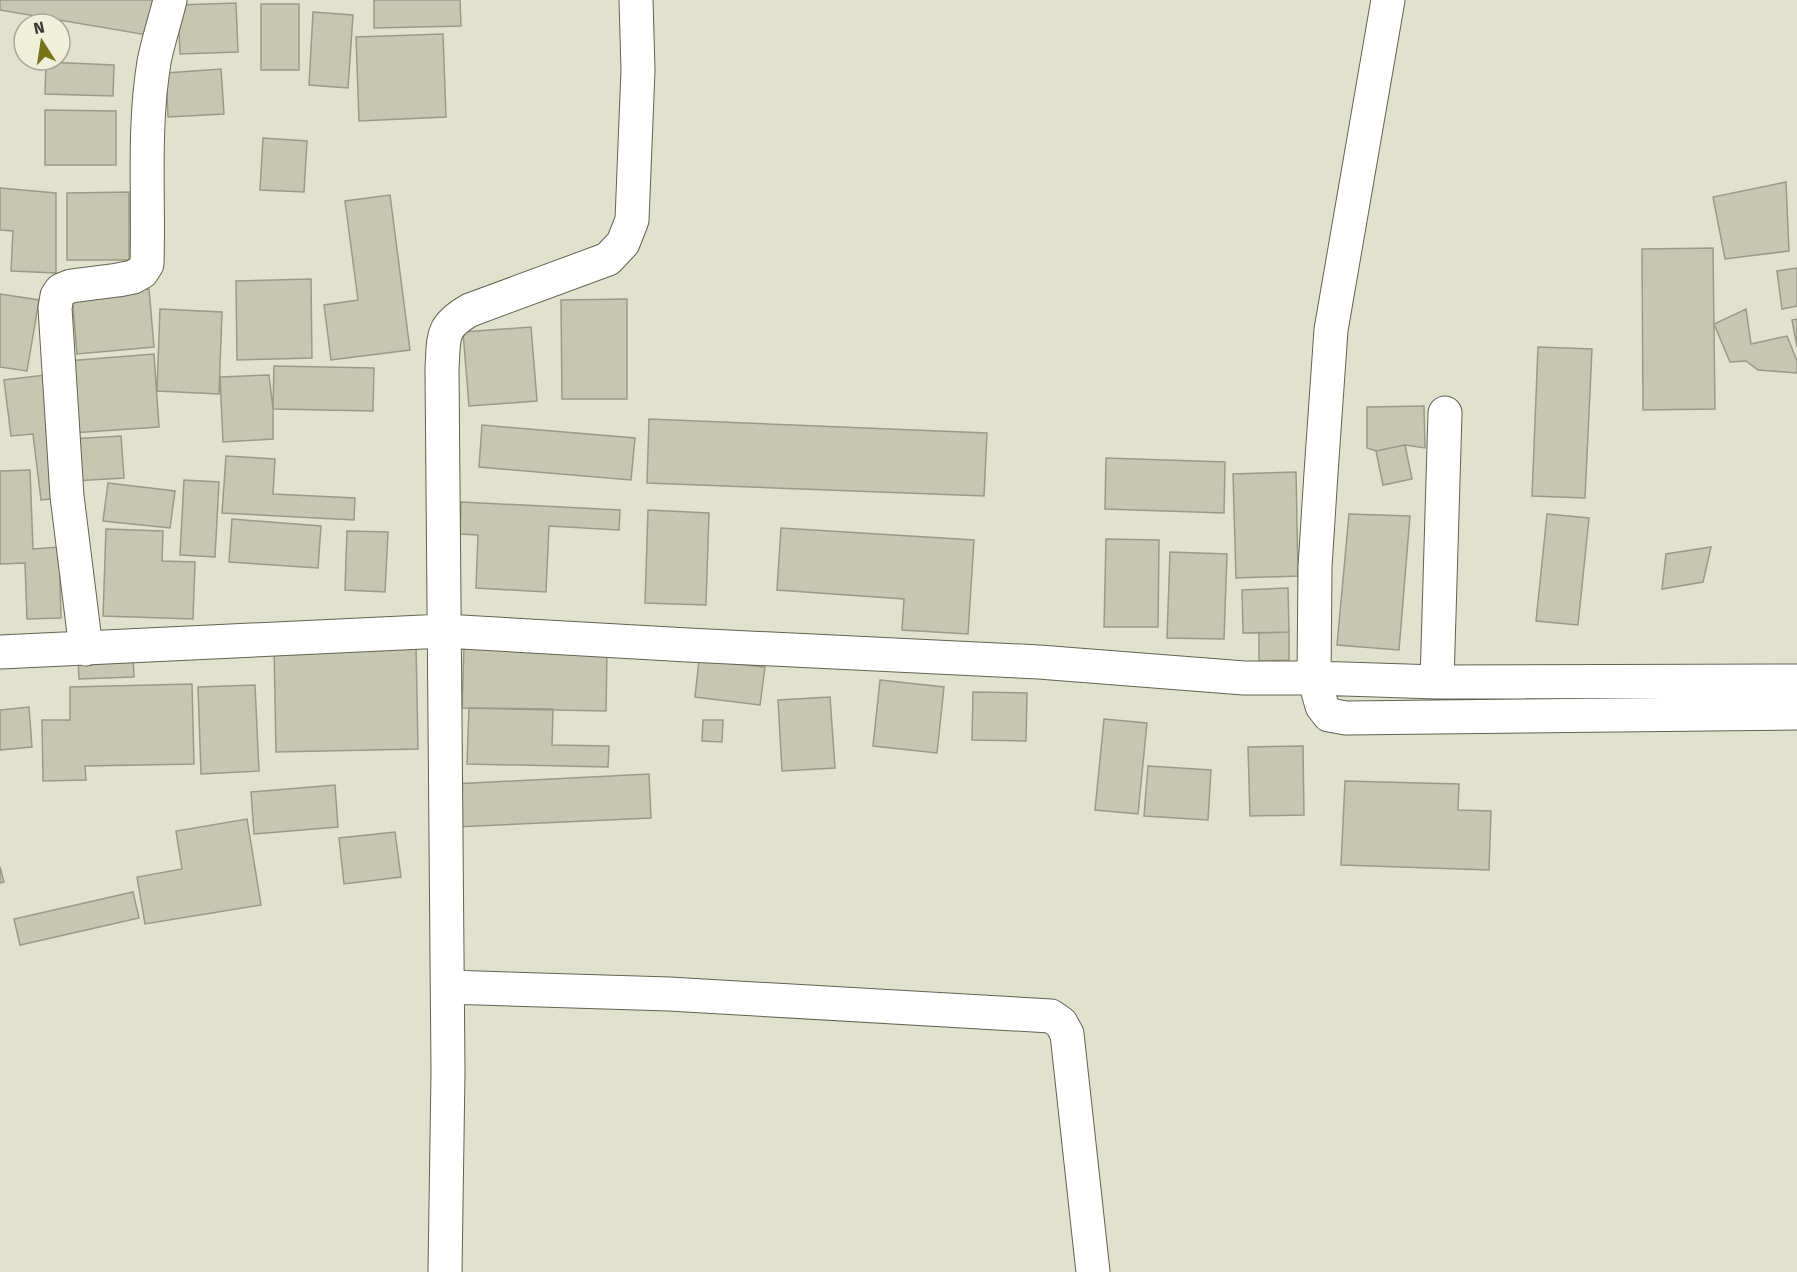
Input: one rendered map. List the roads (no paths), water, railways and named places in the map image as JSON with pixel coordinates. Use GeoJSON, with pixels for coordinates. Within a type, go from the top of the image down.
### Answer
{"type":"FeatureCollection","features":[{"type":"Feature","properties":{"kind":"street"},"geometry":{"type":"LineString","coordinates":[[86,649],[67,495],[55,308],[57,296],[61,290],[70,286],[133,277],[142,272],[147,264],[149,103],[154,63],[170,0]]}},
{"type":"Feature","properties":{"kind":"street"},"geometry":{"type":"LineString","coordinates":[[445,1272],[448,987],[431,631],[444,334],[455,319],[470,310],[608,259],[624,243],[632,220],[638,70],[636,0]]}},
{"type":"Feature","properties":{"kind":"street"},"geometry":{"type":"LineString","coordinates":[[1389,0],[1331,330],[1315,567],[1314,678],[1322,706],[1329,715],[1346,718],[1797,713]]}},
{"type":"Feature","properties":{"kind":"street"},"geometry":{"type":"LineString","coordinates":[[1437,682],[1445,413]]}},
{"type":"Feature","properties":{"kind":"street"},"geometry":{"type":"LineString","coordinates":[[0,651],[86,649],[431,631],[1039,662],[1244,678],[1437,682],[1797,681]]}},
{"type":"Feature","properties":{"kind":"street"},"geometry":{"type":"LineString","coordinates":[[448,987],[669,994],[1051,1016],[1061,1023],[1067,1034],[1093,1272]]}}]}
